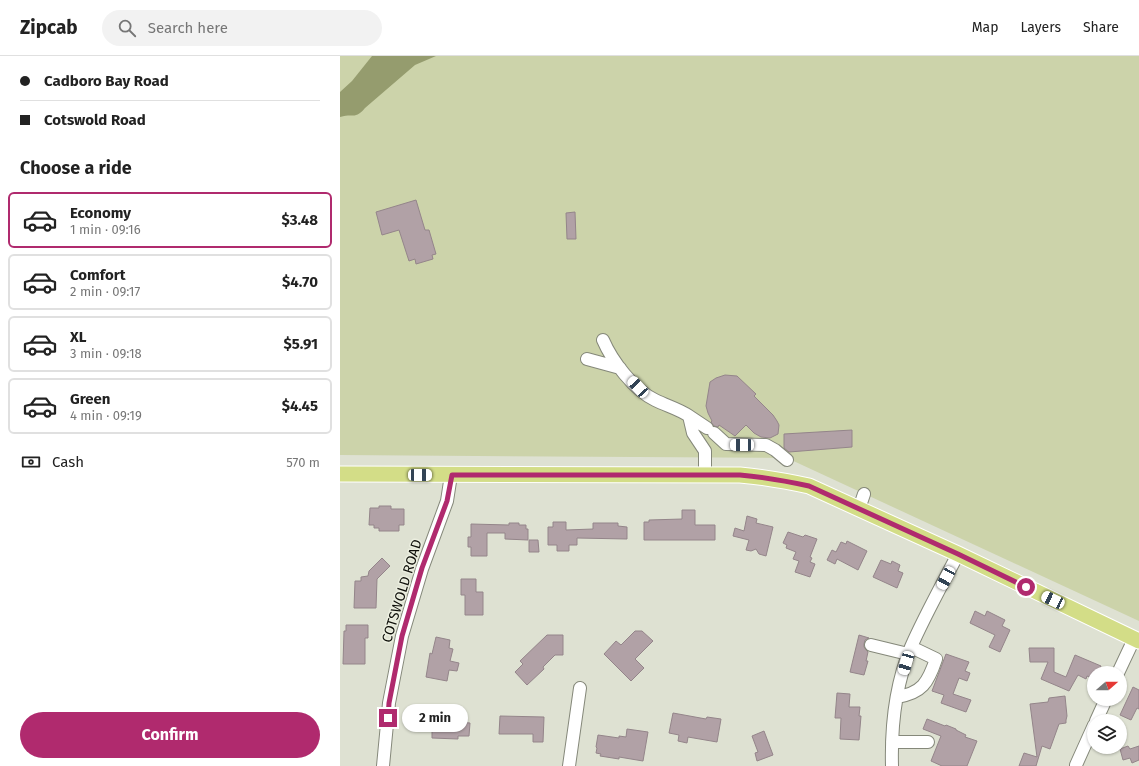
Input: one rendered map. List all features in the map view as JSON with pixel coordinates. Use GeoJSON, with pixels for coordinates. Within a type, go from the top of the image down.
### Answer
{"type":"FeatureCollection","features":[{"type":"Feature","properties":{"kind":"main road"},"geometry":{"type":"LineString","coordinates":[[340,474],[740,475],[785,480],[809,486],[958,554],[1136,640]]}},
{"type":"Feature","properties":{"kind":"street"},"geometry":{"type":"LineString","coordinates":[[603,340],[620,368],[645,394],[689,416],[726,444],[766,445],[775,450],[789,461],[785,480]]}},
{"type":"Feature","properties":{"kind":"street"},"geometry":{"type":"LineString","coordinates":[[587,359],[620,368]]}},
{"type":"Feature","properties":{"kind":"street"},"geometry":{"type":"LineString","coordinates":[[689,416],[693,433],[705,451],[705,475]]}},
{"type":"Feature","properties":{"kind":"street"},"geometry":{"type":"LineString","coordinates":[[705,451],[716,442],[717,439],[712,432]]}},
{"type":"Feature","properties":{"kind":"street","name":"COTSWOLD ROAD"},"geometry":{"type":"LineString","coordinates":[[383,766],[389,703],[402,636],[422,568],[447,501],[452,475]]}},
{"type":"Feature","properties":{"kind":"street"},"geometry":{"type":"LineString","coordinates":[[859,509],[864,494]]}},
{"type":"Feature","properties":{"kind":"street"},"geometry":{"type":"LineString","coordinates":[[892,766],[894,714],[897,697],[910,651],[924,618],[958,554]]}},
{"type":"Feature","properties":{"kind":"street"},"geometry":{"type":"LineString","coordinates":[[1122,666],[1136,640]]}},
{"type":"Feature","properties":{"kind":"street"},"geometry":{"type":"LineString","coordinates":[[872,645],[910,651],[936,659],[931,675],[919,689],[907,695],[897,697]]}},
{"type":"Feature","properties":{"kind":"street"},"geometry":{"type":"LineString","coordinates":[[569,766],[580,688]]}},
{"type":"Feature","properties":{"kind":"street"},"geometry":{"type":"LineString","coordinates":[[1076,765],[1087,741]]}},
{"type":"Feature","properties":{"kind":"street"},"geometry":{"type":"LineString","coordinates":[[892,742],[928,742]]}},
{"type":"Feature","properties":{"kind":"shaded area"},"geometry":{"type":"Polygon","coordinates":[[[340,56],[1139,56],[1139,621],[787,458],[340,455],[340,56]]]}},
{"type":"Feature","properties":{"kind":"shaded area"},"geometry":{"type":"Polygon","coordinates":[[[372,56],[436,56],[415,65],[359,114],[340,117],[340,92],[352,81],[372,56]]]}},
{"type":"Feature","properties":{"kind":"building"},"geometry":{"type":"Polygon","coordinates":[[[416,200],[425,230],[429,230],[436,254],[432,255],[433,259],[416,264],[415,259],[409,261],[399,230],[382,235],[376,212],[416,200]]]}},
{"type":"Feature","properties":{"kind":"building"},"geometry":{"type":"Polygon","coordinates":[[[575,212],[576,239],[567,239],[566,213],[575,212]]]}},
{"type":"Feature","properties":{"kind":"building"},"geometry":{"type":"Polygon","coordinates":[[[725,375],[737,376],[756,394],[754,396],[777,421],[779,425],[778,434],[770,438],[761,437],[754,433],[746,425],[735,436],[719,425],[718,427],[714,426],[711,422],[712,421],[706,406],[710,382],[725,375]]]}},
{"type":"Feature","properties":{"kind":"building"},"geometry":{"type":"Polygon","coordinates":[[[852,430],[852,447],[789,452],[784,448],[784,434],[852,430]]]}},
{"type":"Feature","properties":{"kind":"building"},"geometry":{"type":"Polygon","coordinates":[[[379,506],[391,506],[391,509],[404,509],[404,525],[399,525],[399,531],[379,531],[379,528],[374,528],[374,525],[369,525],[370,508],[379,508],[379,506]]]}},
{"type":"Feature","properties":{"kind":"building"},"geometry":{"type":"Polygon","coordinates":[[[682,510],[695,510],[695,525],[715,525],[715,540],[644,540],[644,522],[649,522],[649,520],[682,519],[682,510]]]}},
{"type":"Feature","properties":{"kind":"building"},"geometry":{"type":"Polygon","coordinates":[[[747,516],[757,519],[756,523],[773,527],[766,556],[759,554],[756,549],[751,551],[746,550],[749,540],[733,536],[735,528],[744,531],[747,516]]]}},
{"type":"Feature","properties":{"kind":"building"},"geometry":{"type":"Polygon","coordinates":[[[553,522],[566,522],[566,530],[593,529],[593,523],[618,523],[618,526],[627,527],[627,539],[577,538],[577,545],[569,545],[569,551],[557,551],[557,545],[548,545],[548,527],[553,527],[553,522]]]}},
{"type":"Feature","properties":{"kind":"building"},"geometry":{"type":"Polygon","coordinates":[[[509,523],[526,525],[526,529],[528,529],[528,540],[505,539],[505,533],[487,533],[487,556],[471,556],[471,547],[468,547],[468,537],[471,537],[471,524],[509,525],[509,523]]]}},
{"type":"Feature","properties":{"kind":"building"},"geometry":{"type":"Polygon","coordinates":[[[788,532],[803,537],[805,535],[817,539],[810,557],[812,558],[810,562],[815,564],[810,577],[795,572],[799,561],[793,559],[796,552],[786,548],[787,545],[783,543],[788,532]]]}},
{"type":"Feature","properties":{"kind":"building"},"geometry":{"type":"Polygon","coordinates":[[[529,540],[538,540],[539,552],[529,552],[529,540]]]}},
{"type":"Feature","properties":{"kind":"building"},"geometry":{"type":"Polygon","coordinates":[[[847,541],[867,551],[858,570],[837,559],[835,564],[827,560],[832,550],[836,552],[841,542],[846,544],[847,541]]]}},
{"type":"Feature","properties":{"kind":"building"},"geometry":{"type":"Polygon","coordinates":[[[382,558],[390,566],[377,579],[376,608],[354,608],[355,581],[361,581],[361,577],[368,576],[369,571],[382,558]]]}},
{"type":"Feature","properties":{"kind":"building"},"geometry":{"type":"Polygon","coordinates":[[[881,560],[891,564],[892,561],[900,565],[898,571],[903,573],[897,588],[873,577],[881,560]]]}},
{"type":"Feature","properties":{"kind":"building"},"geometry":{"type":"Polygon","coordinates":[[[461,579],[476,579],[476,592],[483,592],[483,615],[465,615],[465,595],[461,595],[461,579]]]}},
{"type":"Feature","properties":{"kind":"building"},"geometry":{"type":"Polygon","coordinates":[[[975,611],[985,616],[987,611],[1005,620],[1002,626],[1010,630],[1000,652],[989,647],[995,635],[970,623],[975,611]]]}},
{"type":"Feature","properties":{"kind":"building"},"geometry":{"type":"Polygon","coordinates":[[[346,625],[368,625],[368,638],[365,638],[365,664],[343,664],[344,631],[346,631],[346,625]]]}},
{"type":"Feature","properties":{"kind":"building"},"geometry":{"type":"Polygon","coordinates":[[[635,631],[642,631],[653,641],[635,659],[644,668],[631,681],[604,654],[616,641],[621,645],[635,631]]]}},
{"type":"Feature","properties":{"kind":"building"},"geometry":{"type":"Polygon","coordinates":[[[547,635],[563,635],[563,655],[555,655],[543,667],[544,669],[527,685],[515,672],[523,664],[520,661],[547,635]]]}},
{"type":"Feature","properties":{"kind":"building"},"geometry":{"type":"Polygon","coordinates":[[[859,635],[869,638],[865,640],[864,644],[864,647],[868,652],[866,661],[868,661],[864,675],[850,672],[859,635]]]}},
{"type":"Feature","properties":{"kind":"building"},"geometry":{"type":"Polygon","coordinates":[[[436,637],[450,640],[449,648],[453,649],[450,661],[459,663],[457,671],[449,670],[447,681],[426,677],[430,653],[432,654],[436,637]]]}},
{"type":"Feature","properties":{"kind":"building"},"geometry":{"type":"Polygon","coordinates":[[[1029,648],[1054,648],[1054,672],[1066,677],[1075,655],[1101,666],[1087,666],[1086,679],[1078,675],[1069,691],[1041,679],[1048,662],[1030,662],[1029,648]]]}},
{"type":"Feature","properties":{"kind":"building"},"geometry":{"type":"Polygon","coordinates":[[[946,654],[969,662],[965,671],[970,673],[967,681],[959,678],[953,694],[971,700],[966,712],[941,703],[944,695],[932,691],[946,654]]]}},
{"type":"Feature","properties":{"kind":"building"},"geometry":{"type":"Polygon","coordinates":[[[1133,687],[1139,690],[1139,709],[1137,708],[1131,720],[1127,718],[1127,714],[1120,714],[1124,706],[1127,706],[1127,700],[1133,687]]]}},
{"type":"Feature","properties":{"kind":"building"},"geometry":{"type":"Polygon","coordinates":[[[837,693],[850,694],[849,707],[860,707],[859,716],[861,716],[859,740],[840,739],[841,718],[835,718],[837,693]]]}},
{"type":"Feature","properties":{"kind":"building"},"geometry":{"type":"Polygon","coordinates":[[[1065,696],[1067,716],[1066,723],[1059,724],[1050,749],[1042,746],[1036,766],[1019,766],[1024,753],[1037,757],[1030,704],[1048,702],[1049,698],[1065,696]]]}},
{"type":"Feature","properties":{"kind":"building"},"geometry":{"type":"Polygon","coordinates":[[[418,711],[430,711],[437,713],[436,718],[458,718],[458,722],[470,723],[469,736],[458,736],[458,739],[432,738],[432,731],[418,731],[418,711]]]}},
{"type":"Feature","properties":{"kind":"building"},"geometry":{"type":"Polygon","coordinates":[[[673,713],[706,719],[707,717],[721,719],[717,742],[688,737],[687,743],[678,741],[679,735],[669,733],[673,713]]]}},
{"type":"Feature","properties":{"kind":"building"},"geometry":{"type":"Polygon","coordinates":[[[500,716],[544,717],[543,742],[533,742],[533,734],[499,734],[500,716]]]}},
{"type":"Feature","properties":{"kind":"building"},"geometry":{"type":"Polygon","coordinates":[[[927,719],[956,729],[966,735],[965,737],[977,741],[967,766],[942,766],[931,761],[941,736],[923,729],[927,719]]]}},
{"type":"Feature","properties":{"kind":"building"},"geometry":{"type":"Polygon","coordinates":[[[627,729],[648,732],[643,761],[619,757],[619,759],[600,756],[601,754],[596,753],[598,735],[619,738],[619,736],[626,737],[627,729]]]}},
{"type":"Feature","properties":{"kind":"building"},"geometry":{"type":"Polygon","coordinates":[[[764,731],[773,755],[757,761],[755,753],[758,752],[752,736],[764,731]]]}},
{"type":"Feature","properties":{"kind":"building"},"geometry":{"type":"Polygon","coordinates":[[[1127,746],[1130,749],[1139,746],[1139,760],[1132,763],[1130,758],[1123,760],[1121,754],[1127,754],[1127,746]]]}},
{"type":"Feature","properties":{"kind":"route"},"geometry":{"type":"LineString","coordinates":[[388,718],[389,703],[402,636],[422,568],[447,501],[452,475],[740,475],[785,480],[809,486],[958,554],[1026,587]]}}]}
